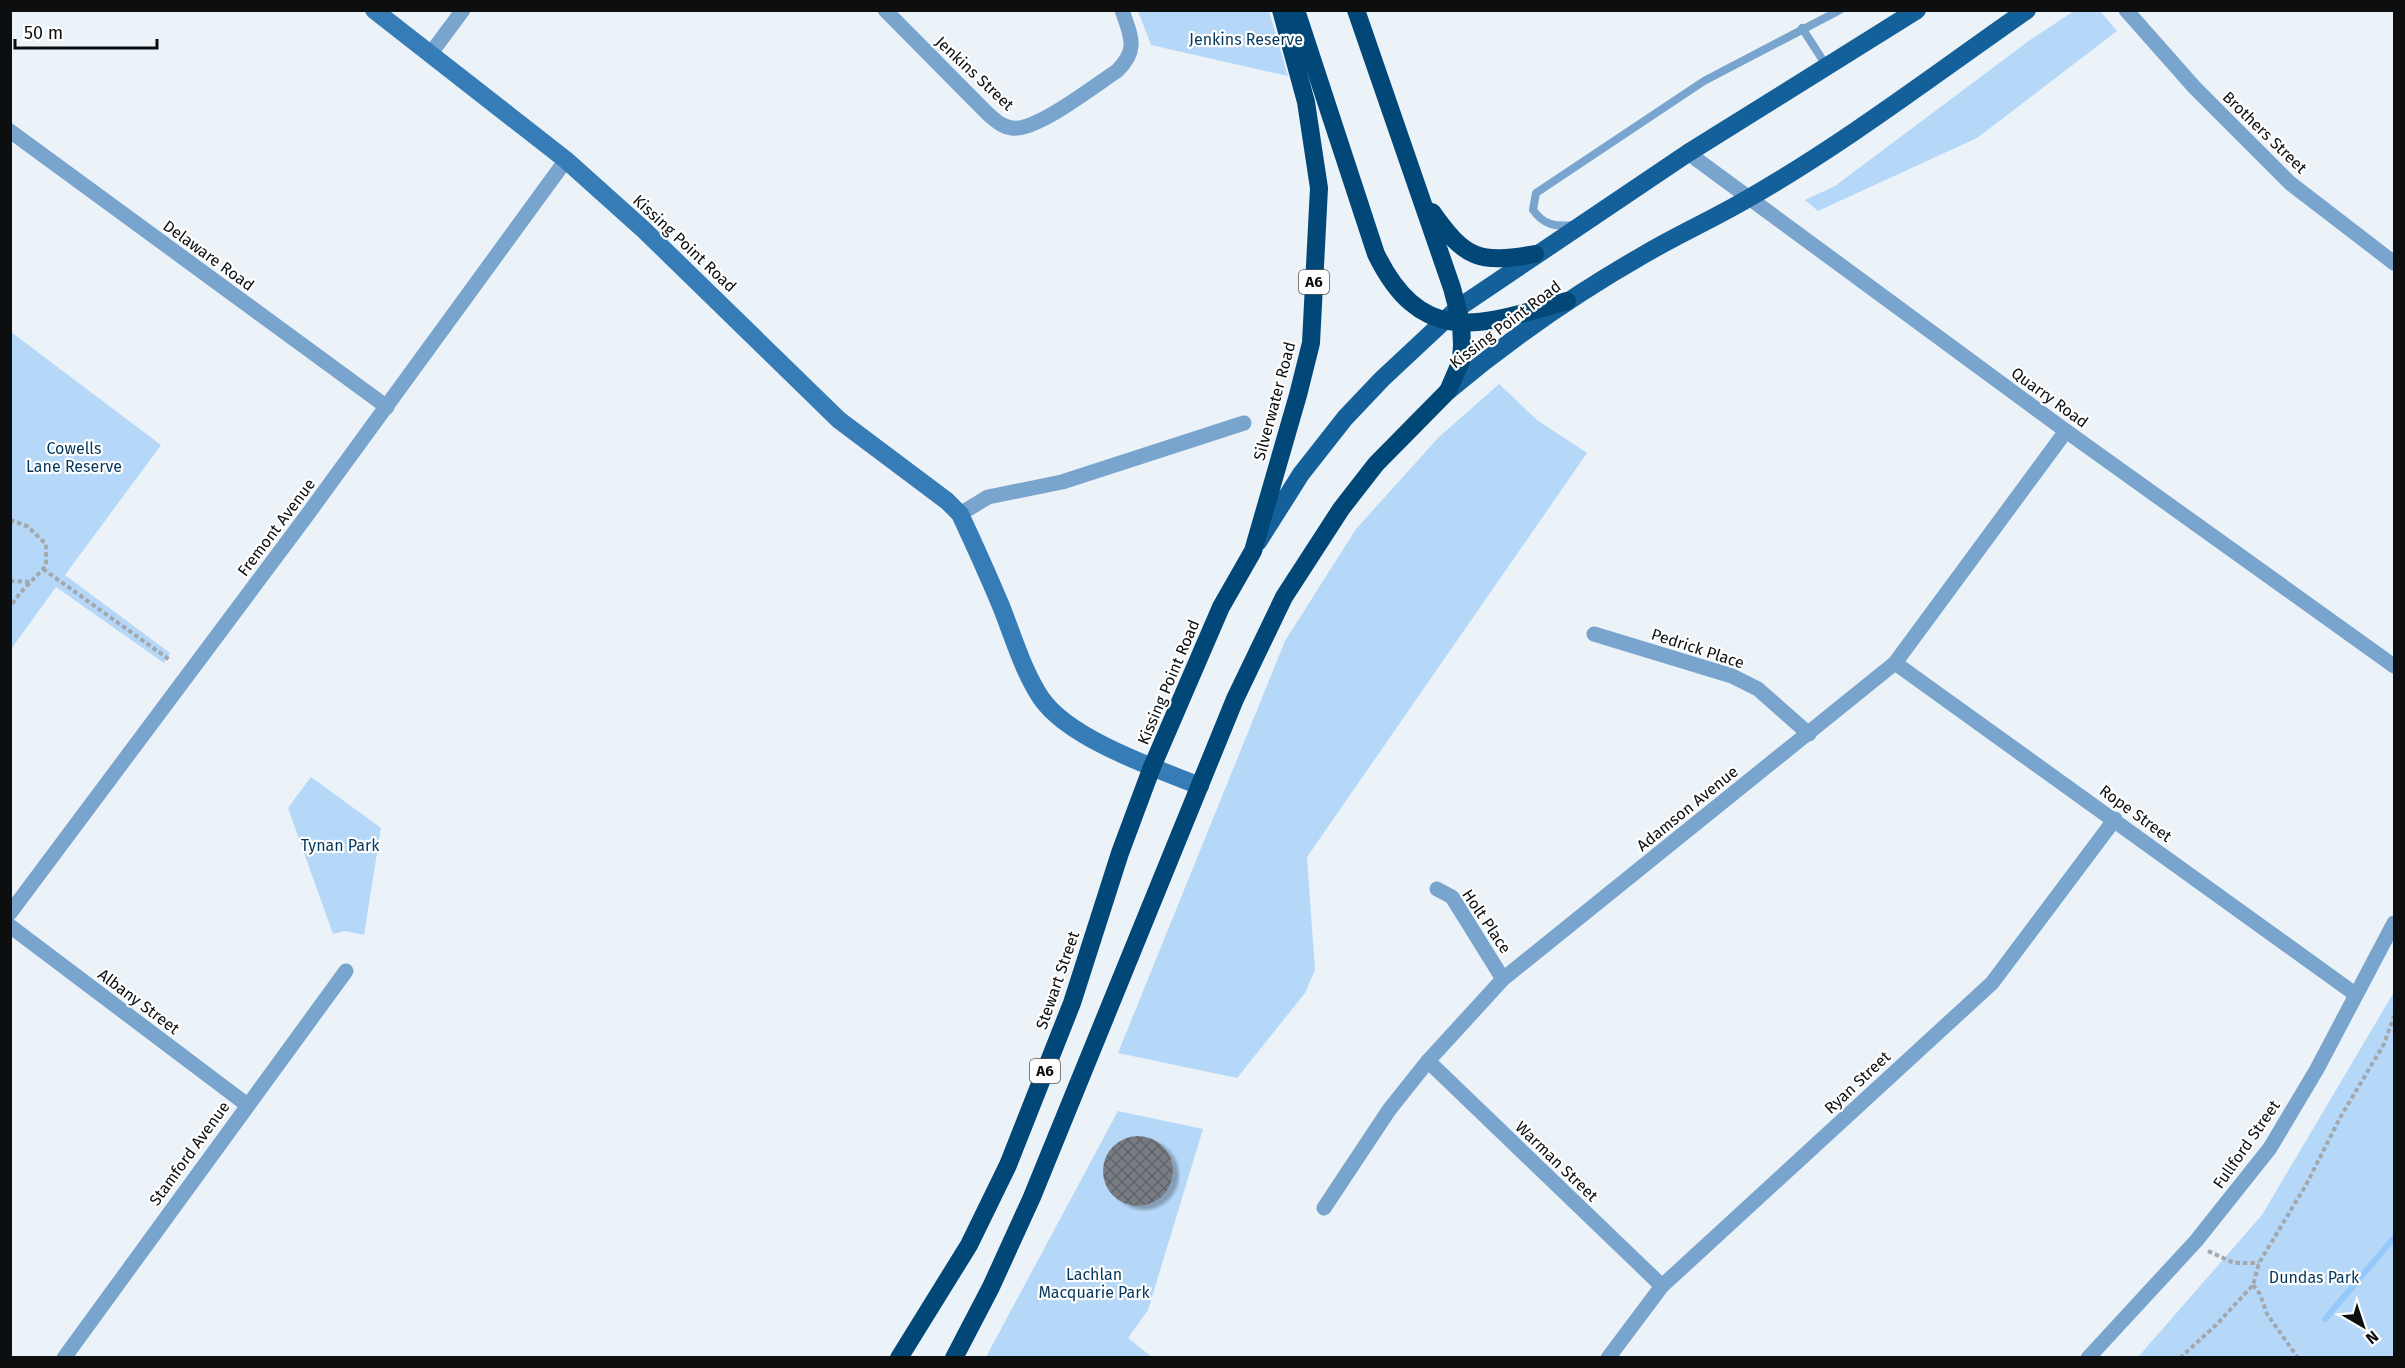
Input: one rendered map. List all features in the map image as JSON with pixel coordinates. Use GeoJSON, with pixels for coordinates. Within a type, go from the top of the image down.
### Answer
{"type":"FeatureCollection","features":[{"type":"Feature","properties":{"kind":"highway","name":"Silverwater Road"},"geometry":{"type":"LineString","coordinates":[[1253,551],[1311,343],[1320,188],[1306,102],[1281,10]]}},
{"type":"Feature","properties":{"kind":"highway"},"geometry":{"type":"LineString","coordinates":[[1296,10],[1376,254],[1397,290],[1410,302],[1442,321],[1460,315],[1490,322],[1567,301]]}},
{"type":"Feature","properties":{"kind":"highway","name":"A6"},"geometry":{"type":"LineString","coordinates":[[1356,10],[1460,315],[1461,361],[1448,391]]}},
{"type":"Feature","properties":{"kind":"highway"},"geometry":{"type":"LineString","coordinates":[[1419,194],[1448,234],[1463,249],[1492,260],[1535,254]]}},
{"type":"Feature","properties":{"kind":"highway","name":"Kissing Point Road"},"geometry":{"type":"LineString","coordinates":[[1200,786],[1235,699],[1284,597],[1341,509],[1376,464],[1448,391]]}},
{"type":"Feature","properties":{"kind":"highway","name":"Kissing Point Road"},"geometry":{"type":"LineString","coordinates":[[1152,767],[1221,607],[1253,551]]}},
{"type":"Feature","properties":{"kind":"highway","name":"Stewart Street"},"geometry":{"type":"LineString","coordinates":[[899,1358],[969,1245],[1008,1165],[1072,1004],[1120,853],[1152,767]]}},
{"type":"Feature","properties":{"kind":"highway","name":"A6"},"geometry":{"type":"LineString","coordinates":[[954,1358],[991,1287],[1032,1197],[1200,786]]}},
{"type":"Feature","properties":{"kind":"main road"},"geometry":{"type":"LineString","coordinates":[[1460,315],[1535,254],[1688,153],[1917,10]]}},
{"type":"Feature","properties":{"kind":"main road","name":"Kissing Point Road"},"geometry":{"type":"LineString","coordinates":[[1448,391],[1498,349],[1567,301],[1645,254],[1748,199],[1804,164],[2026,10]]}},
{"type":"Feature","properties":{"kind":"main road","name":"Kissing Point Road"},"geometry":{"type":"LineString","coordinates":[[1253,551],[1322,446],[1382,379],[1442,321]]}},
{"type":"Feature","properties":{"kind":"street","name":"Kissing Point Road"},"geometry":{"type":"LineString","coordinates":[[374,10],[566,160],[651,238],[839,420],[931,487],[960,514],[1020,656],[1042,699],[1086,736],[1152,767],[1200,786]]}},
{"type":"Feature","properties":{"kind":"street"},"geometry":{"type":"LineString","coordinates":[[431,53],[463,10]]}},
{"type":"Feature","properties":{"kind":"street","name":"Jenkins Street"},"geometry":{"type":"LineString","coordinates":[[885,10],[988,114],[1001,125],[1012,128],[1036,123],[1117,71],[1132,50],[1122,10]]}},
{"type":"Feature","properties":{"kind":"street","name":"Brothers Street"},"geometry":{"type":"LineString","coordinates":[[2128,12],[2194,88],[2290,183],[2394,263]]}},
{"type":"Feature","properties":{"kind":"street","name":"Delaware Road"},"geometry":{"type":"LineString","coordinates":[[10,131],[387,407]]}},
{"type":"Feature","properties":{"kind":"street","name":"Quarry Road"},"geometry":{"type":"LineString","coordinates":[[1688,153],[2066,431],[2394,666]]}},
{"type":"Feature","properties":{"kind":"street","name":"Fremont Avenue"},"geometry":{"type":"LineString","coordinates":[[10,913],[387,407],[566,160]]}},
{"type":"Feature","properties":{"kind":"street"},"geometry":{"type":"LineString","coordinates":[[960,514],[988,497],[1062,482],[1244,423]]}},
{"type":"Feature","properties":{"kind":"street","name":"Adamson Avenue"},"geometry":{"type":"LineString","coordinates":[[1324,1208],[1389,1110],[1428,1061],[1503,979],[1895,663],[2066,431]]}},
{"type":"Feature","properties":{"kind":"street","name":"Pedrick Place"},"geometry":{"type":"LineString","coordinates":[[1594,634],[1732,676],[1758,689],[1809,734]]}},
{"type":"Feature","properties":{"kind":"street","name":"Rope Street"},"geometry":{"type":"LineString","coordinates":[[1895,663],[2115,819],[2355,994]]}},
{"type":"Feature","properties":{"kind":"street","name":"Ryan Street"},"geometry":{"type":"LineString","coordinates":[[1608,1358],[1662,1286],[1992,983],[2115,819]]}},
{"type":"Feature","properties":{"kind":"street","name":"Holt Place"},"geometry":{"type":"LineString","coordinates":[[1437,889],[1452,897],[1503,979]]}},
{"type":"Feature","properties":{"kind":"street","name":"Fullford Street"},"geometry":{"type":"LineString","coordinates":[[2088,1358],[2196,1241],[2270,1148],[2317,1069],[2394,923]]}},
{"type":"Feature","properties":{"kind":"street","name":"Albany Street"},"geometry":{"type":"LineString","coordinates":[[10,926],[246,1104]]}},
{"type":"Feature","properties":{"kind":"street","name":"Stamford Avenue"},"geometry":{"type":"LineString","coordinates":[[63,1358],[246,1104],[346,971]]}},
{"type":"Feature","properties":{"kind":"street","name":"Warman Street"},"geometry":{"type":"LineString","coordinates":[[1428,1061],[1662,1286]]}},
{"type":"Feature","properties":{"kind":"lane"},"geometry":{"type":"LineString","coordinates":[[1580,225],[1556,227],[1541,220],[1533,210],[1536,193],[1704,81],[1839,10]]}},
{"type":"Feature","properties":{"kind":"lane"},"geometry":{"type":"LineString","coordinates":[[1802,28],[1827,67]]}},
{"type":"Feature","properties":{"kind":"path"},"geometry":{"type":"LineString","coordinates":[[10,520],[27,526],[46,544],[46,566],[20,593],[10,608]]}},
{"type":"Feature","properties":{"kind":"path"},"geometry":{"type":"LineString","coordinates":[[44,569],[170,660]]}},
{"type":"Feature","properties":{"kind":"path"},"geometry":{"type":"LineString","coordinates":[[10,581],[33,582]]}},
{"type":"Feature","properties":{"kind":"path"},"geometry":{"type":"LineString","coordinates":[[2180,1358],[2216,1325],[2253,1285],[2259,1263],[2306,1185],[2346,1107],[2384,1044],[2394,1016]]}},
{"type":"Feature","properties":{"kind":"path"},"geometry":{"type":"LineString","coordinates":[[2196,1241],[2226,1261],[2259,1263]]}},
{"type":"Feature","properties":{"kind":"path"},"geometry":{"type":"LineString","coordinates":[[2253,1285],[2260,1294],[2267,1314],[2298,1358]]}},
{"type":"Feature","properties":{"kind":"green space","name":"Jenkins Reserve"},"geometry":{"type":"Polygon","coordinates":[[[1138,11],[1269,11],[1288,76],[1151,45],[1138,11]]]}},
{"type":"Feature","properties":{"kind":"green space"},"geometry":{"type":"Polygon","coordinates":[[[2074,11],[2100,11],[2117,31],[1977,138],[1818,211],[1805,200],[1835,186],[2030,40],[2074,11]]]}},
{"type":"Feature","properties":{"kind":"green space","name":"Cowells Lane Reserve"},"geometry":{"type":"Polygon","coordinates":[[[11,332],[161,445],[65,575],[170,653],[164,663],[56,587],[11,649],[11,332]]]}},
{"type":"Feature","properties":{"kind":"green space"},"geometry":{"type":"Polygon","coordinates":[[[1499,384],[1537,420],[1587,453],[1307,857],[1315,970],[1305,993],[1237,1078],[1118,1053],[1285,641],[1356,529],[1438,438],[1499,384]]]}},
{"type":"Feature","properties":{"kind":"green space","name":"Tynan Park"},"geometry":{"type":"Polygon","coordinates":[[[311,777],[381,828],[364,935],[345,931],[333,934],[288,808],[311,777]]]}},
{"type":"Feature","properties":{"kind":"green space","name":"Dundas Park"},"geometry":{"type":"Polygon","coordinates":[[[2394,992],[2394,1357],[2138,1357],[2262,1215],[2394,992]]]}},
{"type":"Feature","properties":{"kind":"green space","name":"Lachlan Macquarie Park"},"geometry":{"type":"Polygon","coordinates":[[[1118,1111],[1203,1129],[1148,1310],[1128,1338],[1152,1357],[986,1357],[1118,1111]]]}},
{"type":"Feature","properties":{"kind":"building"},"geometry":{"type":"Polygon","coordinates":[[[1138,1136],[1157,1142],[1167,1152],[1173,1171],[1167,1190],[1157,1200],[1138,1206],[1119,1200],[1109,1190],[1103,1171],[1109,1152],[1119,1142],[1138,1136]]]}},
{"type":"Feature","properties":{"kind":"waterway"},"geometry":{"type":"LineString","coordinates":[[2325,1319],[2394,1238]]}}]}
